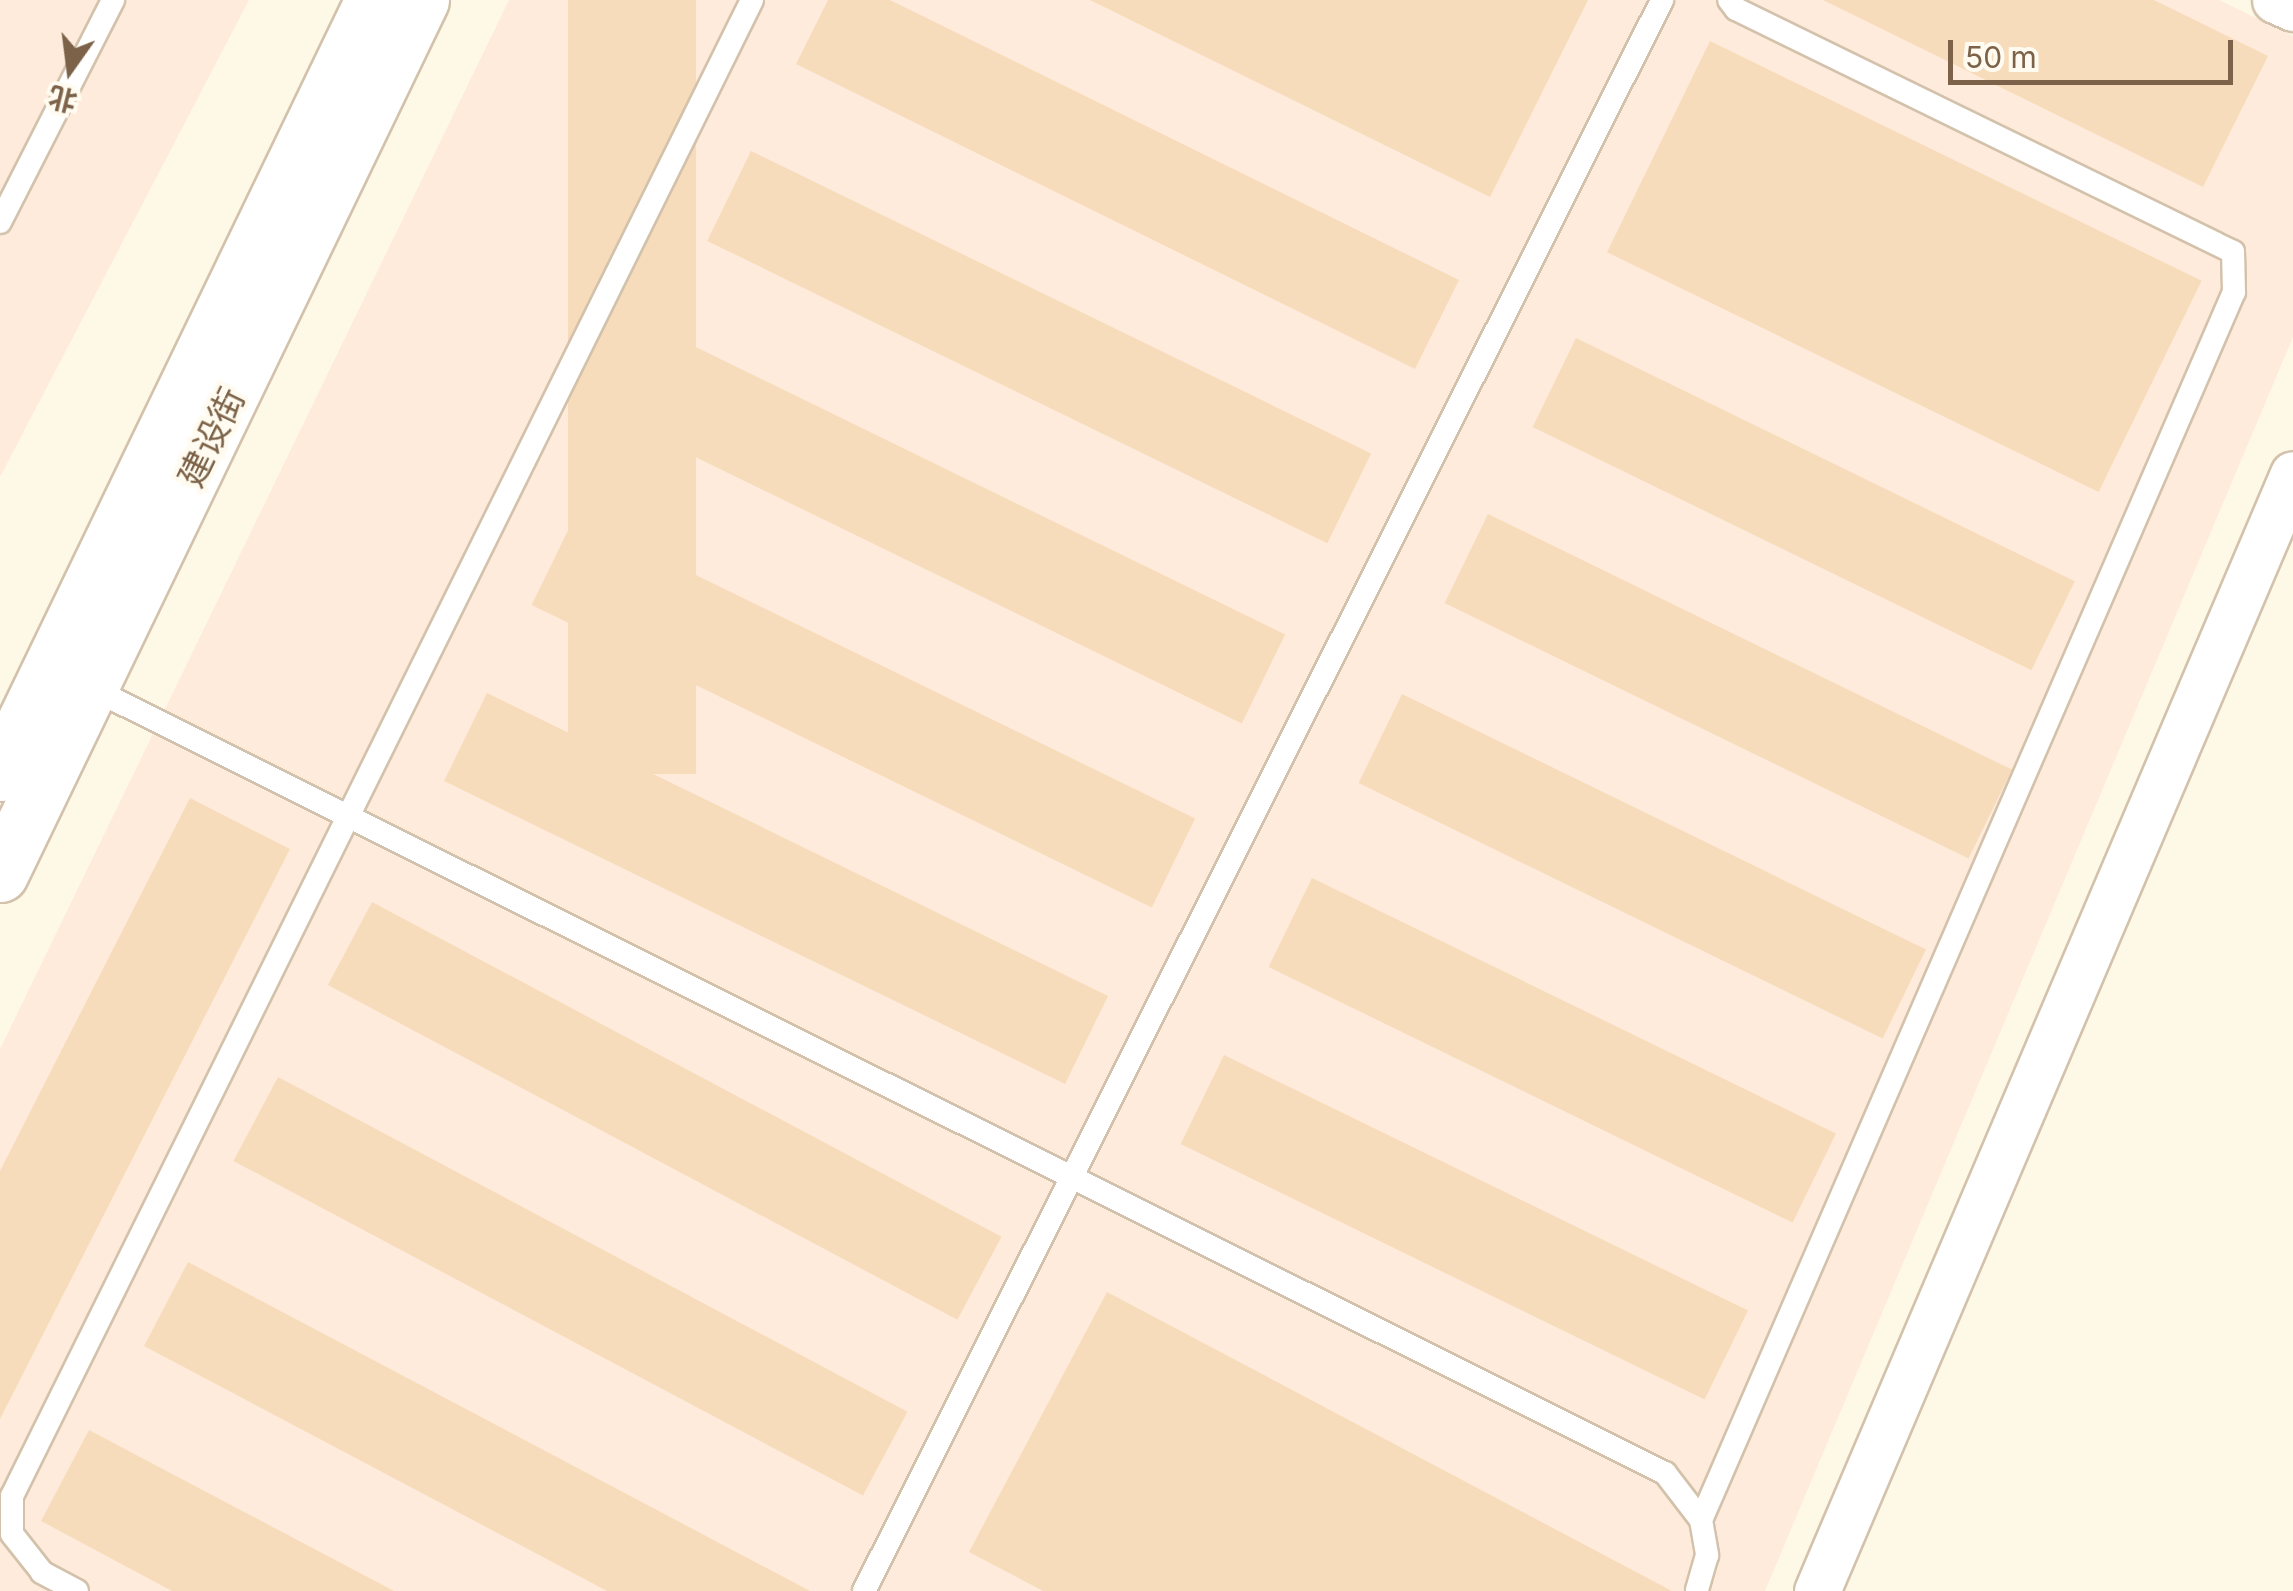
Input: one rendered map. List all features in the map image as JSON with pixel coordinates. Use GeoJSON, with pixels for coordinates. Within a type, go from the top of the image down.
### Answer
{"type":"FeatureCollection","features":[{"type":"Feature","properties":{"kind":"street","name":"建设街"},"geometry":{"type":"LineString","coordinates":[[0,774],[372,0]]}},
{"type":"Feature","properties":{"kind":"street","name":"建设街"},"geometry":{"type":"LineString","coordinates":[[0,874],[422,0]]}},
{"type":"Feature","properties":{"kind":"street"},"geometry":{"type":"LineString","coordinates":[[2275,0],[2293,8]]}},
{"type":"Feature","properties":{"kind":"street"},"geometry":{"type":"LineString","coordinates":[[1817,1591],[2293,474]]}},
{"type":"Feature","properties":{"kind":"lane"},"geometry":{"type":"LineString","coordinates":[[0,222],[113,0]]}},
{"type":"Feature","properties":{"kind":"lane"},"geometry":{"type":"LineString","coordinates":[[78,1591],[42,1572],[12,1534],[12,1496],[752,0]]}},
{"type":"Feature","properties":{"kind":"lane"},"geometry":{"type":"LineString","coordinates":[[864,1591],[1662,0]]}},
{"type":"Feature","properties":{"kind":"lane"},"geometry":{"type":"LineString","coordinates":[[1701,1520],[2234,292],[2233,252],[1736,10],[1729,0]]}},
{"type":"Feature","properties":{"kind":"lane"},"geometry":{"type":"LineString","coordinates":[[90,687],[1665,1474],[1701,1520],[1707,1555],[1698,1591]]}},
{"type":"Feature","properties":{"kind":"shaded area"},"geometry":{"type":"Polygon","coordinates":[[[0,0],[249,0],[0,477],[0,0]]]}},
{"type":"Feature","properties":{"kind":"shaded area"},"geometry":{"type":"Polygon","coordinates":[[[509,0],[2219,0],[2293,36],[2293,337],[1765,1591],[0,1591],[0,1049],[509,0]]]}},
{"type":"Feature","properties":{"kind":"building"},"geometry":{"type":"Polygon","coordinates":[[[568,0],[696,0],[696,774],[568,774],[568,0]]]}},
{"type":"Feature","properties":{"kind":"building"},"geometry":{"type":"Polygon","coordinates":[[[828,0],[890,0],[1459,280],[1415,369],[796,64],[828,0]]]}},
{"type":"Feature","properties":{"kind":"building"},"geometry":{"type":"Polygon","coordinates":[[[1090,0],[1588,0],[1490,197],[1090,0]]]}},
{"type":"Feature","properties":{"kind":"building"},"geometry":{"type":"Polygon","coordinates":[[[1823,0],[2154,0],[2268,56],[2203,187],[1823,0]]]}},
{"type":"Feature","properties":{"kind":"building"},"geometry":{"type":"Polygon","coordinates":[[[1710,41],[2202,281],[2099,492],[1607,252],[1710,41]]]}},
{"type":"Feature","properties":{"kind":"building"},"geometry":{"type":"Polygon","coordinates":[[[751,151],[1371,453],[1327,543],[707,241],[751,151]]]}},
{"type":"Feature","properties":{"kind":"building"},"geometry":{"type":"Polygon","coordinates":[[[665,332],[1285,634],[1242,723],[622,421],[665,332]]]}},
{"type":"Feature","properties":{"kind":"building"},"geometry":{"type":"Polygon","coordinates":[[[1576,338],[2075,581],[2031,670],[1533,427],[1576,338]]]}},
{"type":"Feature","properties":{"kind":"building"},"geometry":{"type":"Polygon","coordinates":[[[1488,514],[2012,770],[1969,859],[1445,603],[1488,514]]]}},
{"type":"Feature","properties":{"kind":"building"},"geometry":{"type":"Polygon","coordinates":[[[575,516],[1195,818],[1152,907],[532,605],[575,516]]]}},
{"type":"Feature","properties":{"kind":"building"},"geometry":{"type":"Polygon","coordinates":[[[487,693],[1108,996],[1065,1084],[444,781],[487,693]]]}},
{"type":"Feature","properties":{"kind":"building"},"geometry":{"type":"Polygon","coordinates":[[[1402,694],[1926,950],[1883,1039],[1359,783],[1402,694]]]}},
{"type":"Feature","properties":{"kind":"building"},"geometry":{"type":"Polygon","coordinates":[[[190,798],[290,849],[0,1419],[0,1171],[190,798]]]}},
{"type":"Feature","properties":{"kind":"building"},"geometry":{"type":"Polygon","coordinates":[[[1312,878],[1836,1134],[1793,1223],[1269,967],[1312,878]]]}},
{"type":"Feature","properties":{"kind":"building"},"geometry":{"type":"Polygon","coordinates":[[[372,902],[1002,1237],[957,1320],[328,985],[372,902]]]}},
{"type":"Feature","properties":{"kind":"building"},"geometry":{"type":"Polygon","coordinates":[[[1224,1055],[1748,1311],[1705,1400],[1181,1144],[1224,1055]]]}},
{"type":"Feature","properties":{"kind":"building"},"geometry":{"type":"Polygon","coordinates":[[[278,1077],[908,1412],[863,1496],[233,1161],[278,1077]]]}},
{"type":"Feature","properties":{"kind":"building"},"geometry":{"type":"Polygon","coordinates":[[[188,1262],[810,1591],[607,1591],[144,1346],[188,1262]]]}},
{"type":"Feature","properties":{"kind":"building"},"geometry":{"type":"Polygon","coordinates":[[[1107,1292],[1672,1591],[1043,1591],[969,1552],[1107,1292]]]}},
{"type":"Feature","properties":{"kind":"building"},"geometry":{"type":"Polygon","coordinates":[[[89,1430],[394,1591],[172,1591],[41,1521],[89,1430]]]}}]}
